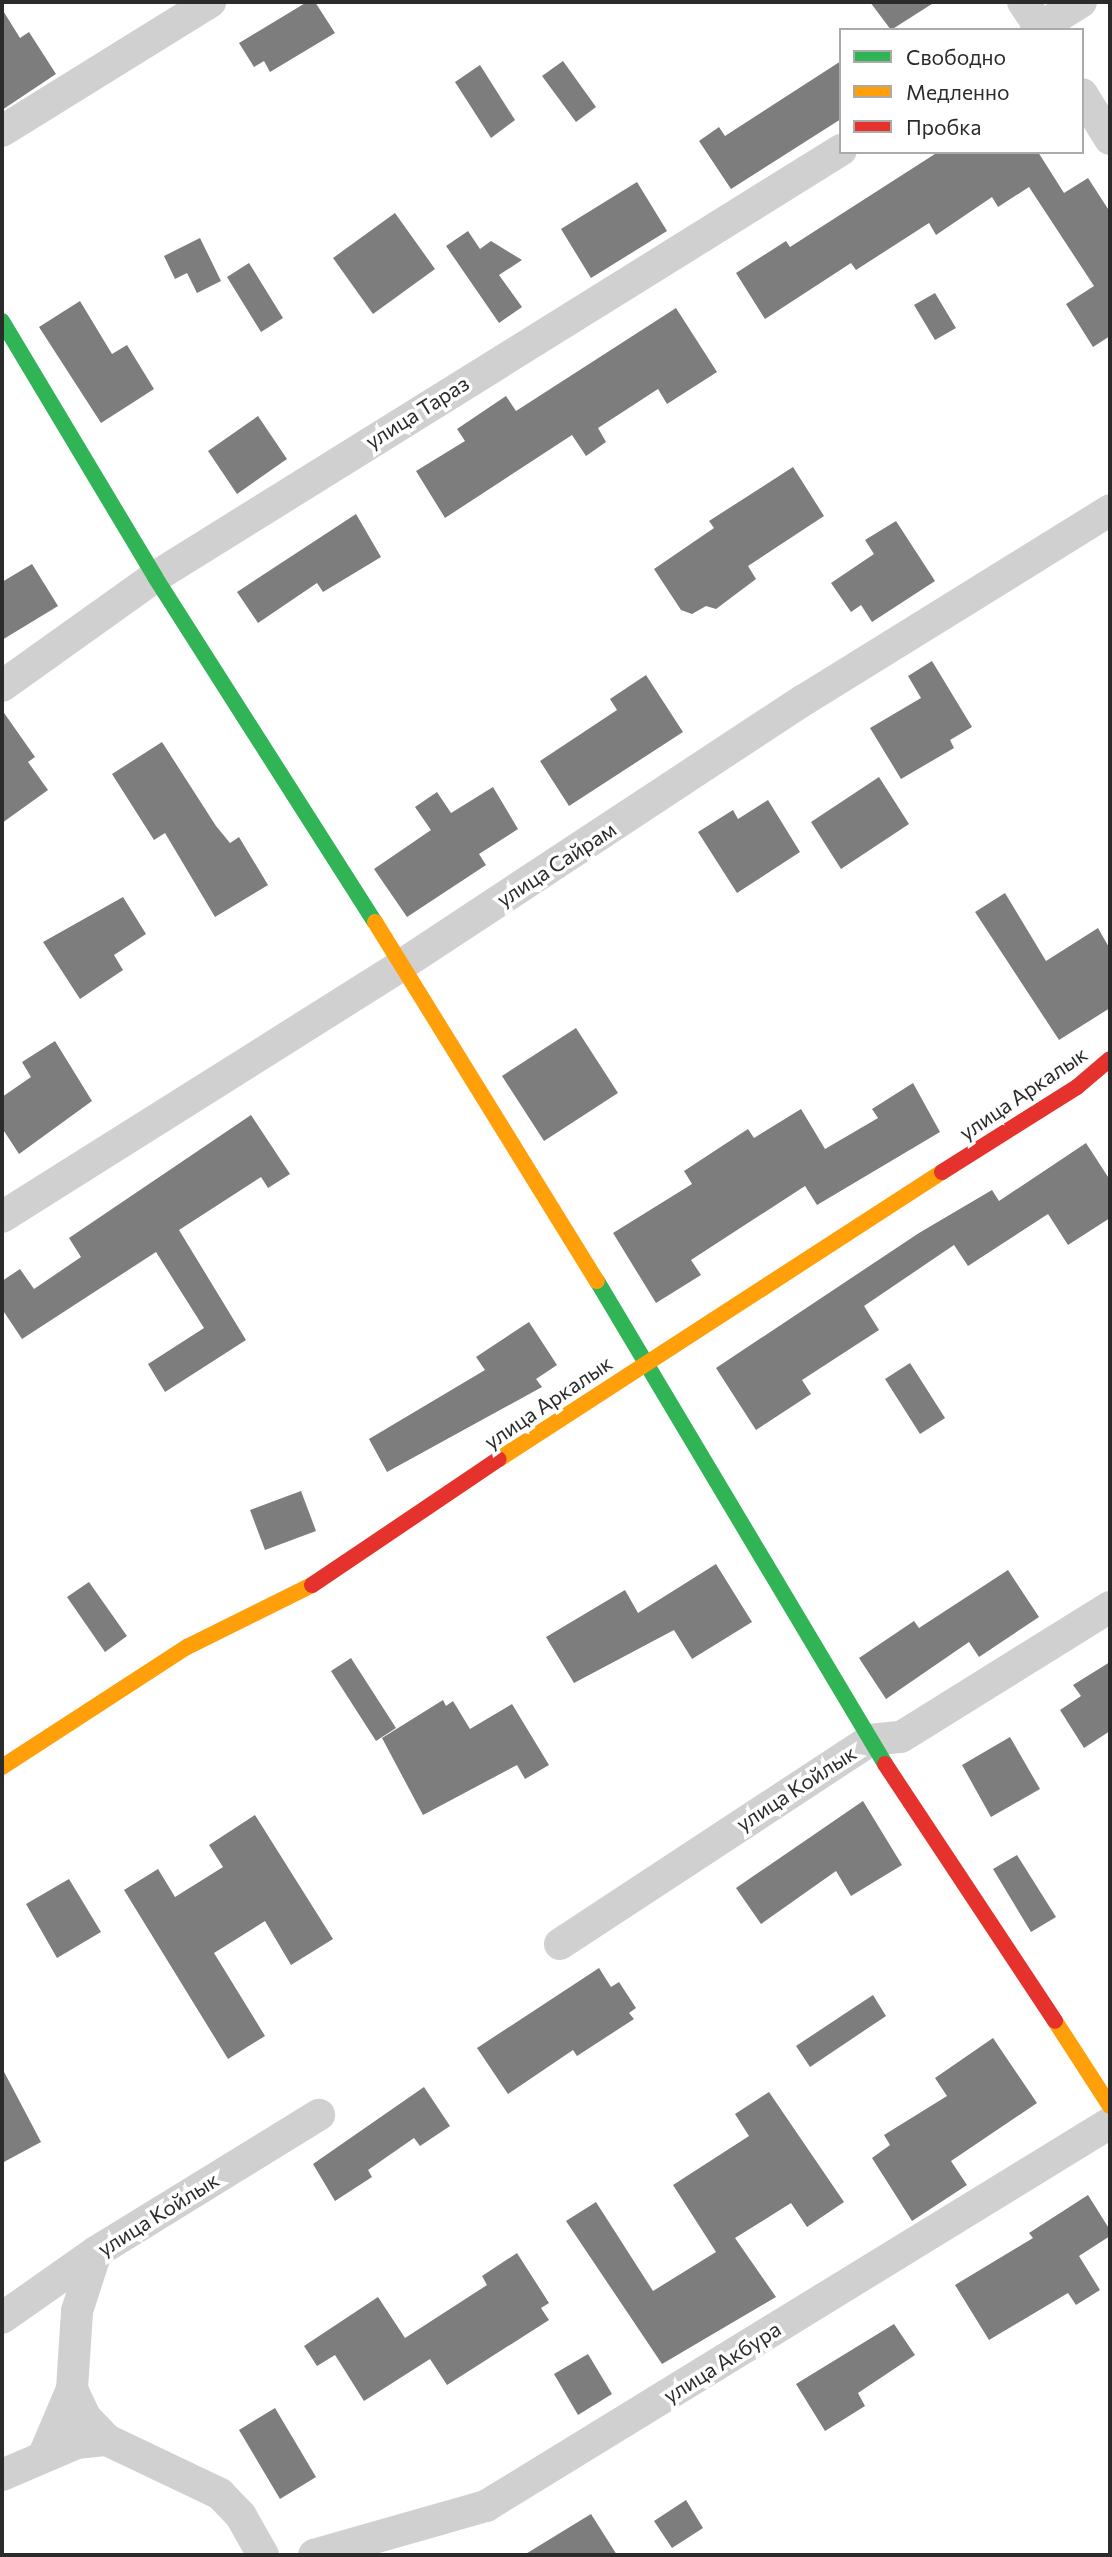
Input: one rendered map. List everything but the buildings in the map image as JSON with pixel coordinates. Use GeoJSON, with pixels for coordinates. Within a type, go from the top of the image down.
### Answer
{"type":"FeatureCollection","features":[{"type":"Feature","properties":{"kind":"street"},"geometry":{"type":"LineString","coordinates":[[2,131],[210,2]]}},
{"type":"Feature","properties":{"kind":"street"},"geometry":{"type":"LineString","coordinates":[[1035,22],[1081,2]]}},
{"type":"Feature","properties":{"kind":"street"},"geometry":{"type":"LineString","coordinates":[[1084,97],[1110,139]]}},
{"type":"Feature","properties":{"kind":"street","name":"улица Тараз"},"geometry":{"type":"LineString","coordinates":[[2,686],[155,577],[839,151]]}},
{"type":"Feature","properties":{"kind":"street"},"geometry":{"type":"LineString","coordinates":[[2,321],[155,577],[400,966],[504,1125],[642,1363],[870,1740],[1110,2106]]}},
{"type":"Feature","properties":{"kind":"street","name":"улица Сайрам"},"geometry":{"type":"LineString","coordinates":[[2,1217],[400,966],[804,700],[1110,510]]}},
{"type":"Feature","properties":{"kind":"street","name":"улица Аркалык"},"geometry":{"type":"LineString","coordinates":[[2,1767],[187,1647],[286,1602],[642,1363],[1065,1095],[1110,1059]]}},
{"type":"Feature","properties":{"kind":"street","name":"улица Койлык"},"geometry":{"type":"LineString","coordinates":[[560,1944],[870,1740],[901,1737],[1110,1607]]}},
{"type":"Feature","properties":{"kind":"street","name":"улица Койлык"},"geometry":{"type":"LineString","coordinates":[[2,2318],[96,2252],[319,2115]]}},
{"type":"Feature","properties":{"kind":"street","name":"улица Акбура"},"geometry":{"type":"LineString","coordinates":[[314,2555],[486,2506],[1110,2123]]}},
{"type":"Feature","properties":{"kind":"street"},"geometry":{"type":"LineString","coordinates":[[44,2455],[72,2389],[77,2311],[96,2252]]}},
{"type":"Feature","properties":{"kind":"street"},"geometry":{"type":"LineString","coordinates":[[72,2389],[85,2417],[107,2440],[220,2494],[241,2516],[263,2555]]}},
{"type":"Feature","properties":{"kind":"street"},"geometry":{"type":"LineString","coordinates":[[2,2474],[77,2443],[107,2440]]}},
{"type":"Feature","properties":{"kind":"traffic: fast"},"geometry":{"type":"LineString","coordinates":[[2,321],[155,577],[375,922]]}},
{"type":"Feature","properties":{"kind":"traffic: fast"},"geometry":{"type":"LineString","coordinates":[[597,1281],[885,1764]]}},
{"type":"Feature","properties":{"kind":"traffic: slow"},"geometry":{"type":"LineString","coordinates":[[375,922],[597,1281]]}},
{"type":"Feature","properties":{"kind":"traffic: slow"},"geometry":{"type":"LineString","coordinates":[[499,1459],[942,1172]]}},
{"type":"Feature","properties":{"kind":"traffic: slow"},"geometry":{"type":"LineString","coordinates":[[2,1767],[187,1647],[312,1585]]}},
{"type":"Feature","properties":{"kind":"traffic: slow"},"geometry":{"type":"LineString","coordinates":[[1055,2021],[1110,2106]]}},
{"type":"Feature","properties":{"kind":"traffic: jam"},"geometry":{"type":"LineString","coordinates":[[942,1172],[1077,1087],[1110,1059]]}},
{"type":"Feature","properties":{"kind":"traffic: jam"},"geometry":{"type":"LineString","coordinates":[[312,1585],[499,1459]]}},
{"type":"Feature","properties":{"kind":"traffic: jam"},"geometry":{"type":"LineString","coordinates":[[885,1764],[1055,2021]]}}]}
